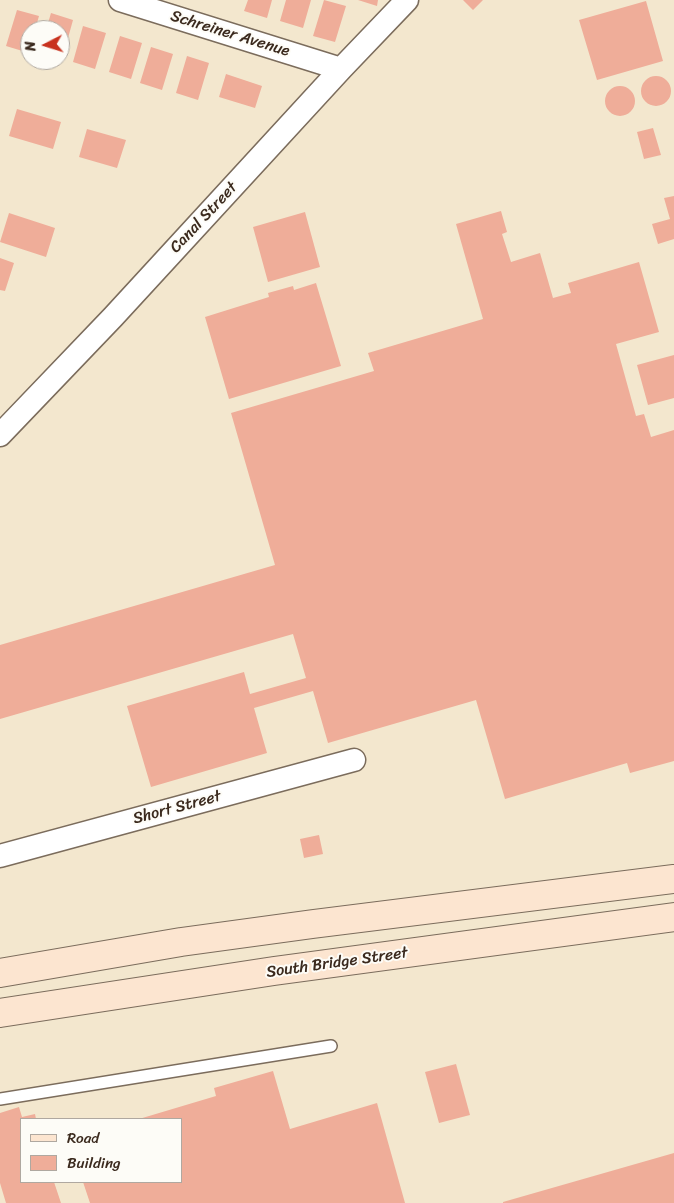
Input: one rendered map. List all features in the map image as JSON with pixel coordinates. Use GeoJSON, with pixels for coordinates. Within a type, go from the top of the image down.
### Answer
{"type":"FeatureCollection","features":[{"type":"Feature","properties":{"kind":"main road"},"geometry":{"type":"LineString","coordinates":[[0,973],[181,942],[323,922],[674,879]]}},
{"type":"Feature","properties":{"kind":"main road","name":"South Bridge Street"},"geometry":{"type":"LineString","coordinates":[[0,1013],[274,971],[674,917]]}},
{"type":"Feature","properties":{"kind":"street","name":"Schreiner Avenue"},"geometry":{"type":"LineString","coordinates":[[120,0],[341,69]]}},
{"type":"Feature","properties":{"kind":"street","name":"Canal Street"},"geometry":{"type":"LineString","coordinates":[[0,435],[113,317],[407,0]]}},
{"type":"Feature","properties":{"kind":"street","name":"Short Street"},"geometry":{"type":"LineString","coordinates":[[0,856],[354,760]]}},
{"type":"Feature","properties":{"kind":"lane"},"geometry":{"type":"LineString","coordinates":[[0,1099],[330,1046]]}},
{"type":"Feature","properties":{"kind":"building"},"geometry":{"type":"Polygon","coordinates":[[[248,0],[272,0],[267,18],[244,11],[248,0]]]}},
{"type":"Feature","properties":{"kind":"building"},"geometry":{"type":"Polygon","coordinates":[[[286,0],[311,0],[303,28],[280,21],[286,0]]]}},
{"type":"Feature","properties":{"kind":"building"},"geometry":{"type":"Polygon","coordinates":[[[324,0],[346,6],[335,42],[313,36],[324,0]]]}},
{"type":"Feature","properties":{"kind":"building"},"geometry":{"type":"Polygon","coordinates":[[[358,0],[378,0],[377,6],[358,0]]]}},
{"type":"Feature","properties":{"kind":"building"},"geometry":{"type":"Polygon","coordinates":[[[463,0],[483,0],[473,10],[463,0]]]}},
{"type":"Feature","properties":{"kind":"building"},"geometry":{"type":"Polygon","coordinates":[[[646,1],[663,61],[597,80],[579,20],[646,1]]]}},
{"type":"Feature","properties":{"kind":"building"},"geometry":{"type":"Polygon","coordinates":[[[17,10],[39,16],[38,20],[20,20],[20,50],[6,46],[17,10]]]}},
{"type":"Feature","properties":{"kind":"building"},"geometry":{"type":"Polygon","coordinates":[[[51,13],[73,20],[70,31],[70,20],[49,20],[51,13]]]}},
{"type":"Feature","properties":{"kind":"building"},"geometry":{"type":"Polygon","coordinates":[[[83,26],[106,33],[95,69],[73,62],[83,26]]]}},
{"type":"Feature","properties":{"kind":"building"},"geometry":{"type":"Polygon","coordinates":[[[120,36],[142,43],[131,79],[109,72],[120,36]]]}},
{"type":"Feature","properties":{"kind":"building"},"geometry":{"type":"Polygon","coordinates":[[[151,47],[173,54],[162,90],[140,83],[151,47]]]}},
{"type":"Feature","properties":{"kind":"building"},"geometry":{"type":"Polygon","coordinates":[[[187,56],[209,63],[198,100],[176,93],[187,56]]]}},
{"type":"Feature","properties":{"kind":"building"},"geometry":{"type":"Polygon","coordinates":[[[226,74],[262,86],[255,108],[219,97],[226,74]]]}},
{"type":"Feature","properties":{"kind":"building"},"geometry":{"type":"Polygon","coordinates":[[[656,76],[667,80],[671,91],[667,102],[656,106],[645,102],[641,91],[645,80],[656,76]]]}},
{"type":"Feature","properties":{"kind":"building"},"geometry":{"type":"Polygon","coordinates":[[[620,86],[631,90],[635,101],[631,112],[620,116],[609,112],[605,101],[609,90],[620,86]]]}},
{"type":"Feature","properties":{"kind":"building"},"geometry":{"type":"Polygon","coordinates":[[[17,109],[61,122],[53,149],[9,136],[17,109]]]}},
{"type":"Feature","properties":{"kind":"building"},"geometry":{"type":"Polygon","coordinates":[[[653,128],[661,155],[644,159],[637,132],[653,128]]]}},
{"type":"Feature","properties":{"kind":"building"},"geometry":{"type":"Polygon","coordinates":[[[87,129],[126,140],[117,168],[79,157],[87,129]]]}},
{"type":"Feature","properties":{"kind":"building"},"geometry":{"type":"Polygon","coordinates":[[[674,196],[674,239],[658,244],[652,224],[670,219],[664,198],[674,196]]]}},
{"type":"Feature","properties":{"kind":"building"},"geometry":{"type":"Polygon","coordinates":[[[501,211],[507,232],[502,234],[511,262],[540,253],[553,298],[571,293],[568,283],[639,262],[659,332],[616,344],[636,416],[644,414],[651,437],[674,430],[674,761],[630,773],[627,763],[505,799],[476,700],[328,743],[313,691],[254,708],[267,753],[151,787],[127,706],[244,672],[250,694],[306,678],[293,634],[0,719],[0,645],[275,565],[231,413],[374,371],[368,353],[483,319],[456,224],[501,211]]]}},
{"type":"Feature","properties":{"kind":"building"},"geometry":{"type":"Polygon","coordinates":[[[305,212],[320,267],[268,282],[253,227],[305,212]]]}},
{"type":"Feature","properties":{"kind":"building"},"geometry":{"type":"Polygon","coordinates":[[[9,213],[55,228],[46,257],[0,242],[9,213]]]}},
{"type":"Feature","properties":{"kind":"building"},"geometry":{"type":"Polygon","coordinates":[[[0,258],[14,263],[5,291],[0,290],[0,258]]]}},
{"type":"Feature","properties":{"kind":"building"},"geometry":{"type":"Polygon","coordinates":[[[316,283],[341,366],[229,399],[205,317],[269,297],[268,293],[293,286],[294,290],[316,283]]]}},
{"type":"Feature","properties":{"kind":"building"},"geometry":{"type":"Polygon","coordinates":[[[674,355],[674,398],[648,405],[637,365],[674,355]]]}},
{"type":"Feature","properties":{"kind":"building"},"geometry":{"type":"Polygon","coordinates":[[[319,835],[323,854],[304,858],[300,839],[319,835]]]}},
{"type":"Feature","properties":{"kind":"building"},"geometry":{"type":"Polygon","coordinates":[[[456,1064],[470,1115],[439,1123],[425,1072],[456,1064]]]}},
{"type":"Feature","properties":{"kind":"building"},"geometry":{"type":"Polygon","coordinates":[[[273,1071],[290,1129],[377,1103],[405,1203],[90,1203],[83,1183],[182,1183],[182,1118],[142,1118],[216,1096],[214,1088],[273,1071]]]}},
{"type":"Feature","properties":{"kind":"building"},"geometry":{"type":"Polygon","coordinates":[[[19,1107],[22,1117],[35,1114],[36,1118],[20,1118],[20,1183],[54,1183],[61,1203],[6,1203],[0,1183],[0,1113],[19,1107]]]}},
{"type":"Feature","properties":{"kind":"building"},"geometry":{"type":"Polygon","coordinates":[[[674,1153],[674,1203],[503,1203],[503,1202],[674,1153]]]}}]}
